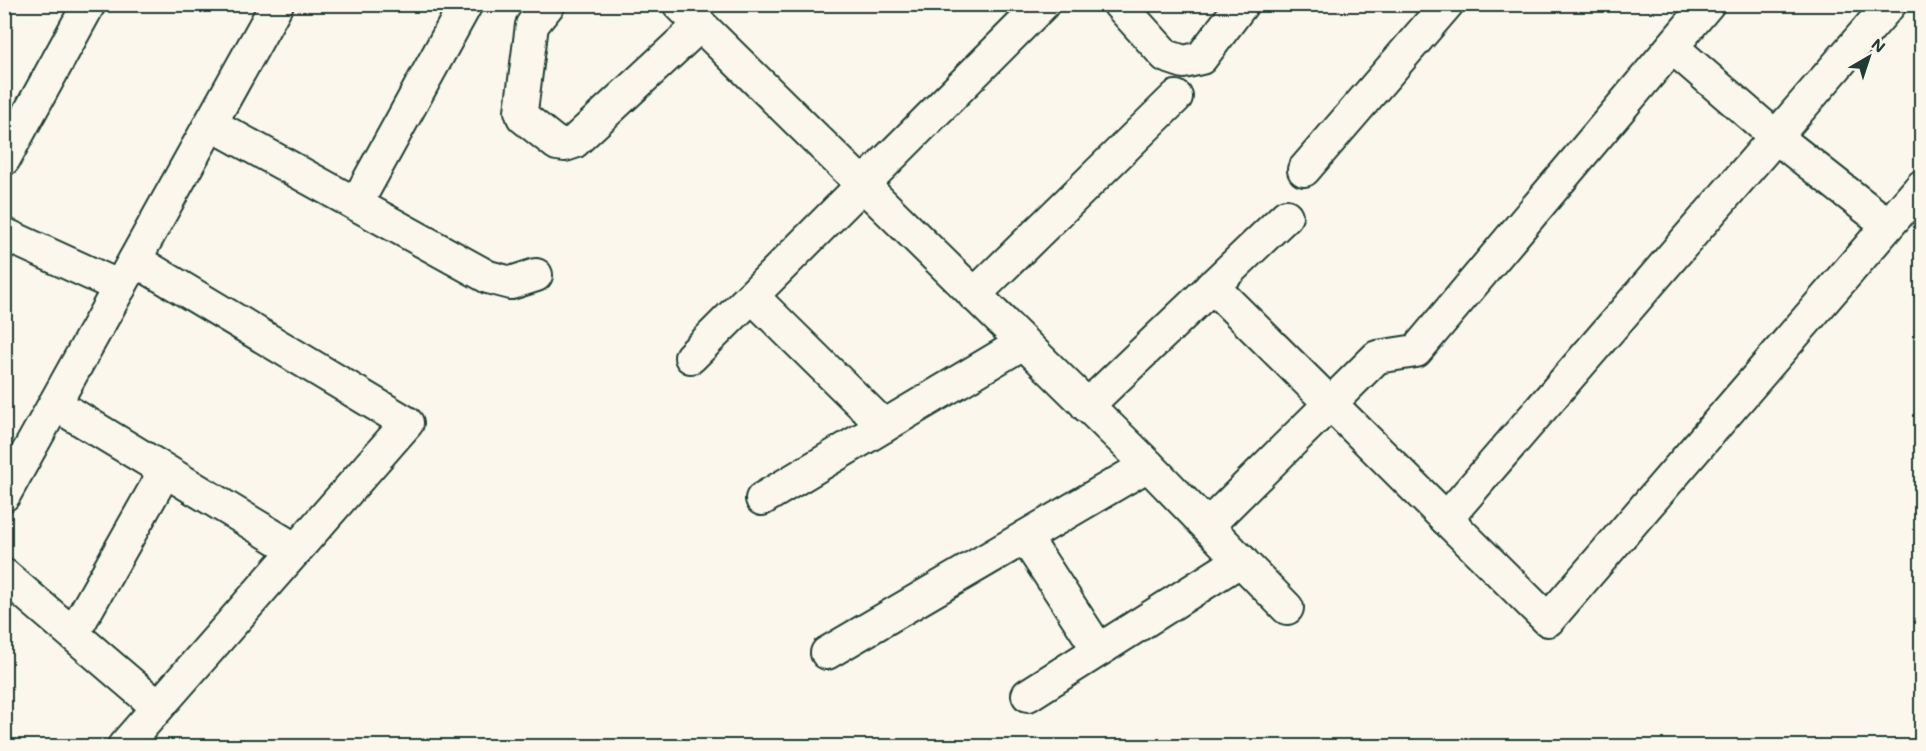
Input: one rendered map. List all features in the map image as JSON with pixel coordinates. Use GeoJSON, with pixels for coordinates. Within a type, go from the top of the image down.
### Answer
{"type":"FeatureCollection","features":[{"type":"Feature","properties":{"kind":"street"},"geometry":{"type":"LineString","coordinates":[[4,159],[89,4]]}},
{"type":"Feature","properties":{"kind":"street"},"geometry":{"type":"LineString","coordinates":[[4,495],[278,4]]}},
{"type":"Feature","properties":{"kind":"street"},"geometry":{"type":"LineString","coordinates":[[356,204],[466,4]]}},
{"type":"Feature","properties":{"kind":"street"},"geometry":{"type":"LineString","coordinates":[[549,4],[532,24],[521,111],[523,117],[556,144],[565,145],[574,142],[689,15],[1148,465],[1287,608]]}},
{"type":"Feature","properties":{"kind":"street"},"geometry":{"type":"LineString","coordinates":[[690,357],[1043,4]]}},
{"type":"Feature","properties":{"kind":"street"},"geometry":{"type":"LineString","coordinates":[[1119,4],[1166,56],[1184,62],[1201,58],[1242,4]]}},
{"type":"Feature","properties":{"kind":"street"},"geometry":{"type":"LineString","coordinates":[[1304,170],[1447,4]]}},
{"type":"Feature","properties":{"kind":"street"},"geometry":{"type":"LineString","coordinates":[[1208,525],[1377,357],[1416,351],[1708,4]]}},
{"type":"Feature","properties":{"kind":"street"},"geometry":{"type":"LineString","coordinates":[[1446,519],[1890,4]]}},
{"type":"Feature","properties":{"kind":"street"},"geometry":{"type":"LineString","coordinates":[[1672,47],[1776,137],[1888,225]]}},
{"type":"Feature","properties":{"kind":"street"},"geometry":{"type":"LineString","coordinates":[[974,295],[1176,97]]}},
{"type":"Feature","properties":{"kind":"street"},"geometry":{"type":"LineString","coordinates":[[211,124],[488,277],[512,283],[536,275]]}},
{"type":"Feature","properties":{"kind":"street"},"geometry":{"type":"LineString","coordinates":[[1212,286],[1548,620],[1922,186]]}},
{"type":"Feature","properties":{"kind":"street"},"geometry":{"type":"LineString","coordinates":[[1087,406],[1286,216]]}},
{"type":"Feature","properties":{"kind":"street"},"geometry":{"type":"LineString","coordinates":[[4,234],[120,287]]}},
{"type":"Feature","properties":{"kind":"street"},"geometry":{"type":"LineString","coordinates":[[124,747],[407,423],[135,260]]}},
{"type":"Feature","properties":{"kind":"street"},"geometry":{"type":"LineString","coordinates":[[752,296],[884,426]]}},
{"type":"Feature","properties":{"kind":"street"},"geometry":{"type":"LineString","coordinates":[[762,499],[1023,343]]}},
{"type":"Feature","properties":{"kind":"street"},"geometry":{"type":"LineString","coordinates":[[55,404],[296,550]]}},
{"type":"Feature","properties":{"kind":"street"},"geometry":{"type":"LineString","coordinates":[[827,653],[1148,465]]}},
{"type":"Feature","properties":{"kind":"street"},"geometry":{"type":"LineString","coordinates":[[73,634],[165,471]]}},
{"type":"Feature","properties":{"kind":"street"},"geometry":{"type":"LineString","coordinates":[[1025,537],[1098,649]]}},
{"type":"Feature","properties":{"kind":"street"},"geometry":{"type":"LineString","coordinates":[[1028,694],[1241,560]]}},
{"type":"Feature","properties":{"kind":"street"},"geometry":{"type":"LineString","coordinates":[[4,575],[158,707]]}}]}
